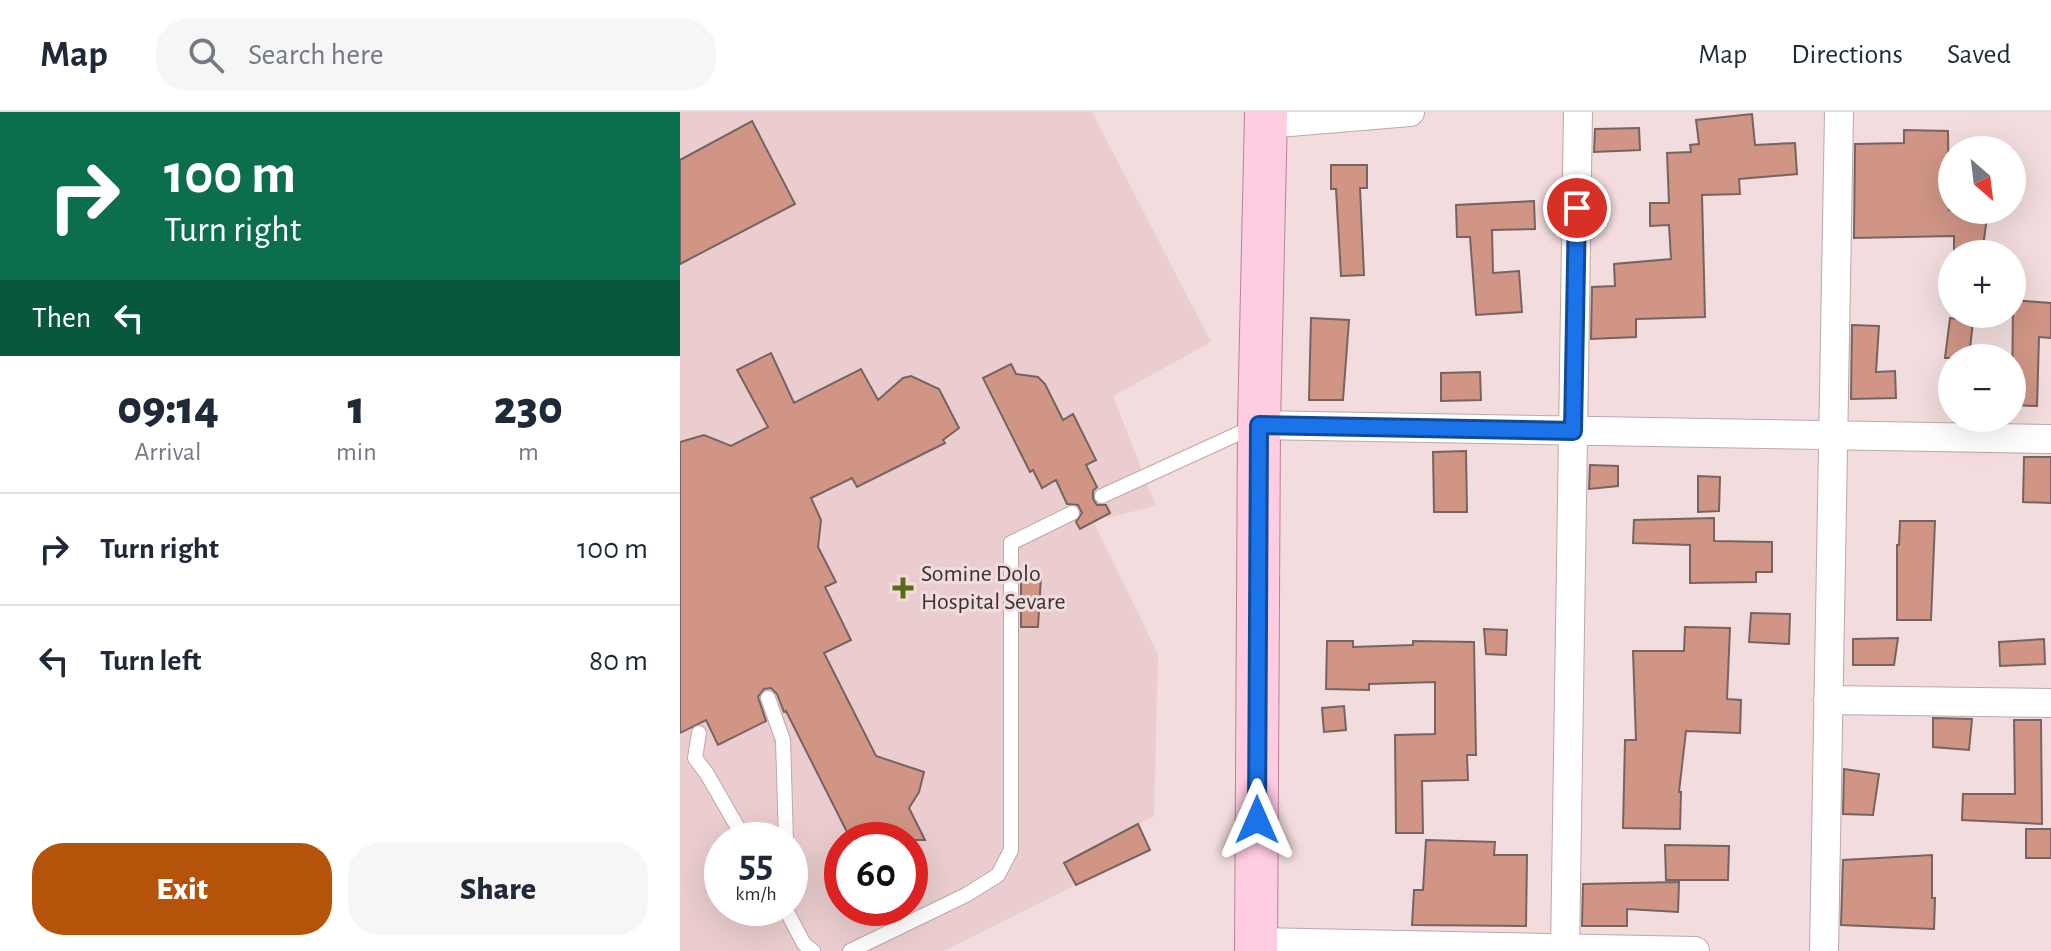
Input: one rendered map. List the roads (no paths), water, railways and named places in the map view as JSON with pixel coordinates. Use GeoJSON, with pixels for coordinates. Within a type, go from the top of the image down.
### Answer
{"type":"FeatureCollection","features":[{"type":"Feature","properties":{"kind":"main road"},"geometry":{"type":"LineString","coordinates":[[1256,946],[1259,425],[1265,118]]}},
{"type":"Feature","properties":{"kind":"street"},"geometry":{"type":"LineString","coordinates":[[1265,118],[1410,112]]}},
{"type":"Feature","properties":{"kind":"street"},"geometry":{"type":"LineString","coordinates":[[1565,950],[1578,112]]}},
{"type":"Feature","properties":{"kind":"street"},"geometry":{"type":"LineString","coordinates":[[1824,951],[1839,112]]}},
{"type":"Feature","properties":{"kind":"street"},"geometry":{"type":"LineString","coordinates":[[1259,425],[2051,439]]}},
{"type":"Feature","properties":{"kind":"street"},"geometry":{"type":"LineString","coordinates":[[1828,700],[2051,703]]}},
{"type":"Feature","properties":{"kind":"street"},"geometry":{"type":"LineString","coordinates":[[1256,946],[1695,951]]}},
{"type":"Feature","properties":{"kind":"lane"},"geometry":{"type":"LineString","coordinates":[[1102,496],[1259,425]]}},
{"type":"Feature","properties":{"kind":"lane"},"geometry":{"type":"LineString","coordinates":[[850,951],[966,895],[998,875],[1011,850],[1011,543],[1072,513]]}},
{"type":"Feature","properties":{"kind":"lane"},"geometry":{"type":"LineString","coordinates":[[768,698],[783,740],[785,822]]}},
{"type":"Feature","properties":{"kind":"lane"},"geometry":{"type":"LineString","coordinates":[[699,733],[695,758],[735,822]]}},
{"type":"Feature","properties":{"kind":"lane"},"geometry":{"type":"LineString","coordinates":[[795,926],[804,944],[813,951]]}},
{"type":"Feature","properties":{"kind":"place","name":"Somine Dolo Hospital Sevare"},"geometry":{"type":"Point","coordinates":[903,588]}}]}
